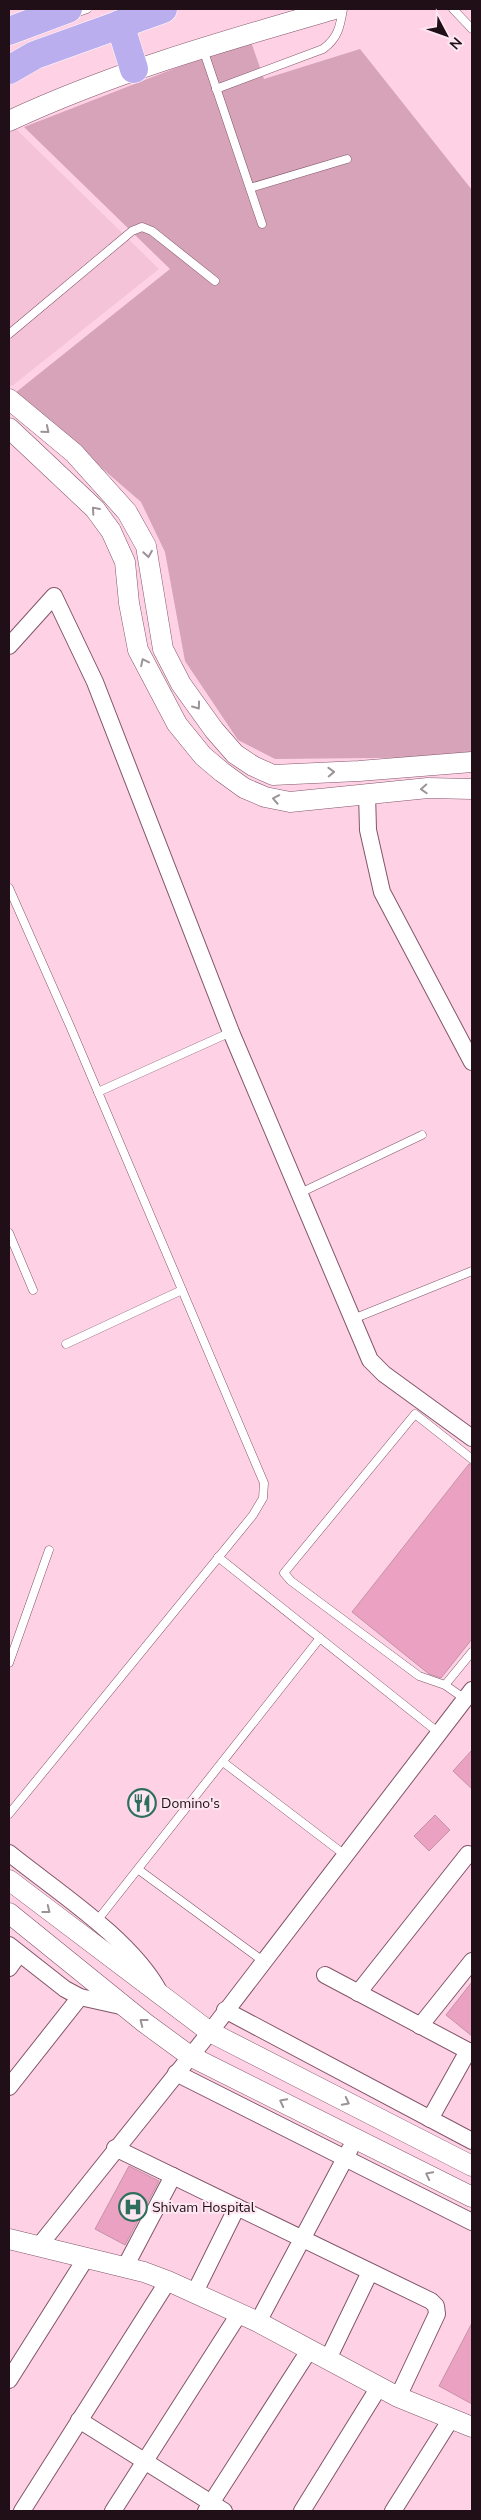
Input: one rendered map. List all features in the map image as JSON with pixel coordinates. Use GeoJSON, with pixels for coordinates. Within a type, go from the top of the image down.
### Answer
{"type":"FeatureCollection","features":[{"type":"Feature","properties":{"kind":"highway"},"geometry":{"type":"LineString","coordinates":[[9,70],[35,55],[163,9]]}},
{"type":"Feature","properties":{"kind":"highway"},"geometry":{"type":"LineString","coordinates":[[9,30],[59,10]]}},
{"type":"Feature","properties":{"kind":"highway"},"geometry":{"type":"LineString","coordinates":[[120,24],[134,70]]}},
{"type":"Feature","properties":{"kind":"street"},"geometry":{"type":"LineString","coordinates":[[9,121],[48,103],[134,70],[202,47],[335,9]]}},
{"type":"Feature","properties":{"kind":"street"},"geometry":{"type":"LineString","coordinates":[[9,399],[74,453],[127,512],[146,546],[163,649],[181,684],[214,730],[235,754],[253,766],[273,775],[359,771],[472,762]]}},
{"type":"Feature","properties":{"kind":"street"},"geometry":{"type":"LineString","coordinates":[[9,428],[95,509],[111,531],[124,562],[129,603],[138,650],[177,724],[203,756],[244,788],[265,797],[290,802],[428,788],[472,789]]}},
{"type":"Feature","properties":{"kind":"street"},"geometry":{"type":"LineString","coordinates":[[9,646],[54,596],[95,682],[231,1032],[370,1360],[384,1374],[472,1438]]}},
{"type":"Feature","properties":{"kind":"street"},"geometry":{"type":"LineString","coordinates":[[367,793],[368,830],[382,892],[472,1062]]}},
{"type":"Feature","properties":{"kind":"street"},"geometry":{"type":"LineString","coordinates":[[39,2246],[115,2148],[210,2032],[469,1694]]}},
{"type":"Feature","properties":{"kind":"street"},"geometry":{"type":"LineString","coordinates":[[9,1853],[96,1922],[141,1964],[164,2000]]}},
{"type":"Feature","properties":{"kind":"street"},"geometry":{"type":"LineString","coordinates":[[358,1993],[468,1854]]}},
{"type":"Feature","properties":{"kind":"street"},"geometry":{"type":"LineString","coordinates":[[9,1880],[164,2000],[210,2032],[472,2166]]}},
{"type":"Feature","properties":{"kind":"street"},"geometry":{"type":"LineString","coordinates":[[9,1914],[125,2007],[190,2056],[472,2197]]}},
{"type":"Feature","properties":{"kind":"street"},"geometry":{"type":"LineString","coordinates":[[9,1968],[14,1949],[65,1989],[80,1997],[125,2007]]}},
{"type":"Feature","properties":{"kind":"street"},"geometry":{"type":"LineString","coordinates":[[420,2026],[472,1960]]}},
{"type":"Feature","properties":{"kind":"street"},"geometry":{"type":"LineString","coordinates":[[325,1975],[470,2052],[430,2119]]}},
{"type":"Feature","properties":{"kind":"street"},"geometry":{"type":"LineString","coordinates":[[9,2087],[80,1997]]}},
{"type":"Feature","properties":{"kind":"street"},"geometry":{"type":"LineString","coordinates":[[225,2010],[472,2141]]}},
{"type":"Feature","properties":{"kind":"street"},"geometry":{"type":"LineString","coordinates":[[176,2073],[472,2222]]}},
{"type":"Feature","properties":{"kind":"street"},"geometry":{"type":"LineString","coordinates":[[258,2322],[355,2138]]}},
{"type":"Feature","properties":{"kind":"street"},"geometry":{"type":"LineString","coordinates":[[115,2148],[431,2301],[436,2306],[437,2314],[398,2397]]}},
{"type":"Feature","properties":{"kind":"street"},"geometry":{"type":"LineString","coordinates":[[125,2267],[173,2176]]}},
{"type":"Feature","properties":{"kind":"street"},"geometry":{"type":"LineString","coordinates":[[195,2292],[237,2207]]}},
{"type":"Feature","properties":{"kind":"street"},"geometry":{"type":"LineString","coordinates":[[9,2239],[125,2267],[168,2281],[258,2322],[398,2397],[472,2427]]}},
{"type":"Feature","properties":{"kind":"street"},"geometry":{"type":"LineString","coordinates":[[9,2380],[86,2258]]}},
{"type":"Feature","properties":{"kind":"street"},"geometry":{"type":"LineString","coordinates":[[328,2359],[370,2272]]}},
{"type":"Feature","properties":{"kind":"street"},"geometry":{"type":"LineString","coordinates":[[22,2511],[168,2281]]}},
{"type":"Feature","properties":{"kind":"street"},"geometry":{"type":"LineString","coordinates":[[113,2511],[239,2314]]}},
{"type":"Feature","properties":{"kind":"street"},"geometry":{"type":"LineString","coordinates":[[79,2420],[214,2509],[310,2349]]}},
{"type":"Feature","properties":{"kind":"street"},"geometry":{"type":"LineString","coordinates":[[302,2511],[379,2387]]}},
{"type":"Feature","properties":{"kind":"street"},"geometry":{"type":"LineString","coordinates":[[393,2511],[451,2419]]}},
{"type":"Feature","properties":{"kind":"lane"},"geometry":{"type":"LineString","coordinates":[[9,40],[87,9]]}},
{"type":"Feature","properties":{"kind":"lane"},"geometry":{"type":"LineString","coordinates":[[216,88],[323,49],[333,41],[339,31],[343,9]]}},
{"type":"Feature","properties":{"kind":"lane"},"geometry":{"type":"LineString","coordinates":[[453,9],[472,29]]}},
{"type":"Feature","properties":{"kind":"lane"},"geometry":{"type":"LineString","coordinates":[[202,47],[262,224]]}},
{"type":"Feature","properties":{"kind":"lane"},"geometry":{"type":"LineString","coordinates":[[250,188],[347,159]]}},
{"type":"Feature","properties":{"kind":"lane"},"geometry":{"type":"LineString","coordinates":[[9,334],[132,231],[142,227],[152,231],[215,281]]}},
{"type":"Feature","properties":{"kind":"lane"},"geometry":{"type":"LineString","coordinates":[[9,888],[264,1483],[263,1498],[252,1515],[9,1814]]}},
{"type":"Feature","properties":{"kind":"lane"},"geometry":{"type":"LineString","coordinates":[[98,1092],[231,1032]]}},
{"type":"Feature","properties":{"kind":"lane"},"geometry":{"type":"LineString","coordinates":[[300,1193],[422,1135]]}},
{"type":"Feature","properties":{"kind":"lane"},"geometry":{"type":"LineString","coordinates":[[9,1232],[33,1290]]}},
{"type":"Feature","properties":{"kind":"lane"},"geometry":{"type":"LineString","coordinates":[[353,1318],[472,1271]]}},
{"type":"Feature","properties":{"kind":"lane"},"geometry":{"type":"LineString","coordinates":[[66,1344],[182,1290]]}},
{"type":"Feature","properties":{"kind":"lane"},"geometry":{"type":"LineString","coordinates":[[469,1694],[419,1676],[291,1581],[284,1573],[415,1414],[472,1460]]}},
{"type":"Feature","properties":{"kind":"lane"},"geometry":{"type":"LineString","coordinates":[[9,1663],[48,1550]]}},
{"type":"Feature","properties":{"kind":"lane"},"geometry":{"type":"LineString","coordinates":[[218,1557],[439,1733]]}},
{"type":"Feature","properties":{"kind":"lane"},"geometry":{"type":"LineString","coordinates":[[96,1922],[139,1870],[320,1638]]}},
{"type":"Feature","properties":{"kind":"lane"},"geometry":{"type":"LineString","coordinates":[[445,1686],[472,1652]]}},
{"type":"Feature","properties":{"kind":"lane"},"geometry":{"type":"LineString","coordinates":[[223,1762],[345,1855]]}},
{"type":"Feature","properties":{"kind":"lane"},"geometry":{"type":"LineString","coordinates":[[139,1870],[263,1961]]}},
{"type":"Feature","properties":{"kind":"shaded area"},"geometry":{"type":"Polygon","coordinates":[[[250,39],[264,79],[360,49],[472,190],[472,757],[275,759],[238,740],[185,661],[165,552],[141,502],[15,393],[170,269],[24,127],[250,39]]]}},
{"type":"Feature","properties":{"kind":"shaded area"},"geometry":{"type":"Polygon","coordinates":[[[13,126],[159,269],[12,386],[9,385],[9,128],[13,126]]]}},
{"type":"Feature","properties":{"kind":"building"},"geometry":{"type":"Polygon","coordinates":[[[469,1464],[472,1464],[472,1639],[441,1678],[429,1674],[352,1612],[469,1464]]]}},
{"type":"Feature","properties":{"kind":"building"},"geometry":{"type":"Polygon","coordinates":[[[472,1750],[472,1789],[453,1771],[472,1750]]]}},
{"type":"Feature","properties":{"kind":"building"},"geometry":{"type":"Polygon","coordinates":[[[435,1815],[450,1830],[429,1851],[414,1836],[435,1815]]]}},
{"type":"Feature","properties":{"kind":"building"},"geometry":{"type":"Polygon","coordinates":[[[472,1982],[472,2036],[446,2015],[472,1982]]]}},
{"type":"Feature","properties":{"kind":"building"},"geometry":{"type":"Polygon","coordinates":[[[129,2166],[159,2181],[125,2245],[95,2229],[129,2166]]]}},
{"type":"Feature","properties":{"kind":"building"},"geometry":{"type":"Polygon","coordinates":[[[472,2323],[472,2404],[439,2386],[472,2323]]]}},
{"type":"Feature","properties":{"kind":"place","name":"Domino's"},"geometry":{"type":"Point","coordinates":[142,1803]}},
{"type":"Feature","properties":{"kind":"place","name":"Shivam Hospital"},"geometry":{"type":"Point","coordinates":[133,2207]}}]}
